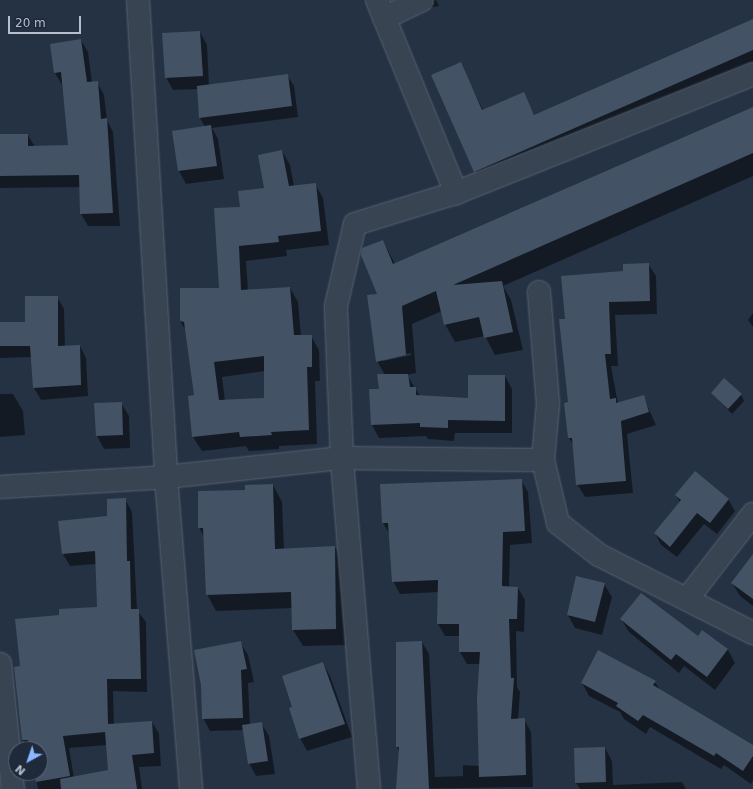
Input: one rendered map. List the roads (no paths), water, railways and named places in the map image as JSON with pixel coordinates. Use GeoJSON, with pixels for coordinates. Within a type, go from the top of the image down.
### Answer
{"type":"FeatureCollection","features":[{"type":"Feature","properties":{"kind":"street"},"geometry":{"type":"LineString","coordinates":[[138,0],[166,477],[191,789]]}},
{"type":"Feature","properties":{"kind":"street"},"geometry":{"type":"LineString","coordinates":[[422,0],[381,9],[456,193]]}},
{"type":"Feature","properties":{"kind":"street"},"geometry":{"type":"LineString","coordinates":[[369,789],[342,458],[336,306],[355,224],[456,193],[753,74]]}},
{"type":"Feature","properties":{"kind":"street"},"geometry":{"type":"LineString","coordinates":[[539,292],[548,403],[543,460],[558,524],[599,555],[753,633]]}},
{"type":"Feature","properties":{"kind":"street"},"geometry":{"type":"LineString","coordinates":[[0,487],[166,477],[342,458],[543,460]]}},
{"type":"Feature","properties":{"kind":"street"},"geometry":{"type":"LineString","coordinates":[[687,599],[753,514]]}},
{"type":"Feature","properties":{"kind":"street"},"geometry":{"type":"LineString","coordinates":[[0,664],[13,789]]}}]}
